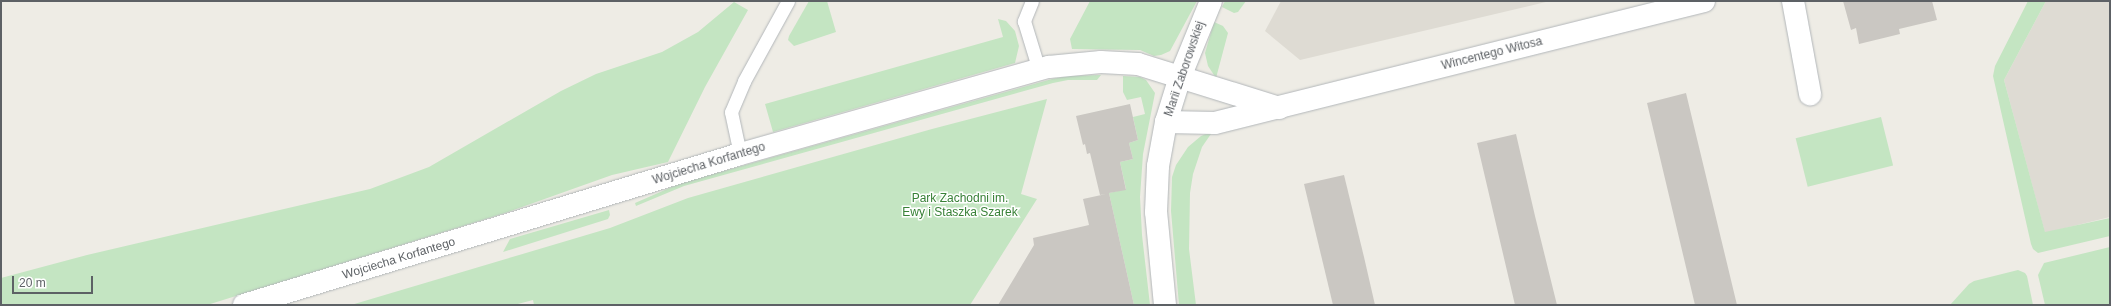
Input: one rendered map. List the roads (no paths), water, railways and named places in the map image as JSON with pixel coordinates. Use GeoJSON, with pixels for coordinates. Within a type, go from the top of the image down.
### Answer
{"type":"FeatureCollection","features":[{"type":"Feature","properties":{"kind":"street","name":"Marii Zaborowskiej"},"geometry":{"type":"LineString","coordinates":[[1165,305],[1156,212],[1158,166],[1166,122],[1180,77],[1211,1]]}},
{"type":"Feature","properties":{"kind":"street","name":"Wincentego Witosa"},"geometry":{"type":"LineString","coordinates":[[1166,122],[1215,124],[1704,1]]}},
{"type":"Feature","properties":{"kind":"street"},"geometry":{"type":"LineString","coordinates":[[1793,1],[1810,94]]}},
{"type":"Feature","properties":{"kind":"street","name":"Wojciecha Korfantego"},"geometry":{"type":"LineString","coordinates":[[244,305],[740,154],[1039,70],[1084,63],[1128,63],[1147,66],[1180,77]]}},
{"type":"Feature","properties":{"kind":"street"},"geometry":{"type":"LineString","coordinates":[[1180,77],[1280,108]]}},
{"type":"Feature","properties":{"kind":"lane"},"geometry":{"type":"LineString","coordinates":[[740,154],[731,112],[744,80],[788,1]]}},
{"type":"Feature","properties":{"kind":"lane"},"geometry":{"type":"LineString","coordinates":[[1032,1],[1024,21],[1039,70]]}},
{"type":"Feature","properties":{"kind":"park label","name":"Park Zachodni im. Ewy i Staszka Szarek"},"geometry":{"type":"Point","coordinates":[960,206]}}]}
